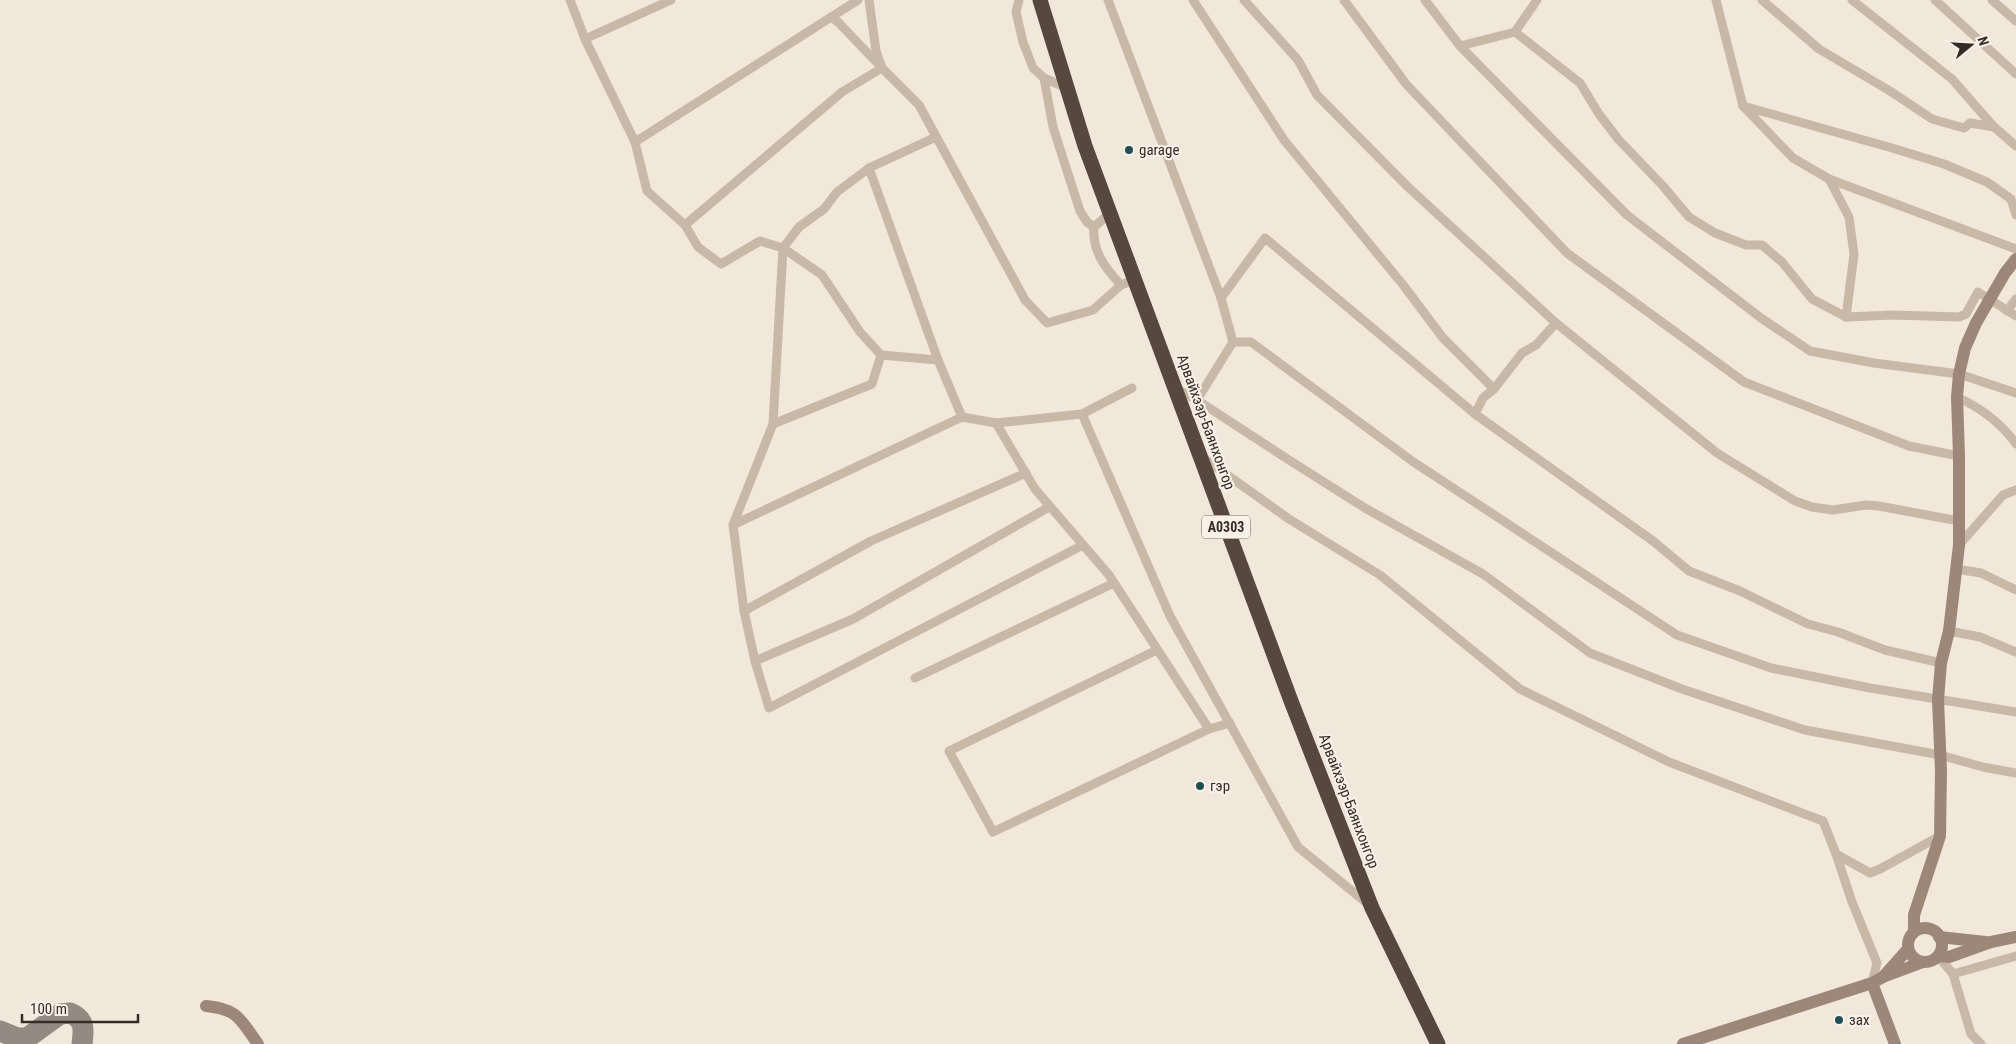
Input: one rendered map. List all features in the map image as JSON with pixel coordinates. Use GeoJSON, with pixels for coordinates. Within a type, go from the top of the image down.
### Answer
{"type":"FeatureCollection","features":[{"type":"Feature","properties":{"kind":"highway","name":"Арвайхээр-Баянхонгор"},"geometry":{"type":"LineString","coordinates":[[1040,0],[1084,146],[1110,213],[1127,282],[1175,388],[1291,701],[1372,908],[1438,1044]]}},
{"type":"Feature","properties":{"kind":"street"},"geometry":{"type":"LineString","coordinates":[[570,0],[585,39],[635,142],[647,191],[685,225],[698,247],[721,264],[760,241],[783,248],[822,275],[860,332],[881,355],[938,360]]}},
{"type":"Feature","properties":{"kind":"street"},"geometry":{"type":"LineString","coordinates":[[585,39],[671,0]]}},
{"type":"Feature","properties":{"kind":"street"},"geometry":{"type":"LineString","coordinates":[[635,142],[858,0]]}},
{"type":"Feature","properties":{"kind":"street"},"geometry":{"type":"LineString","coordinates":[[868,0],[876,50],[882,68]]}},
{"type":"Feature","properties":{"kind":"street"},"geometry":{"type":"LineString","coordinates":[[1019,0],[1016,12],[1023,42],[1033,68],[1044,78],[1067,88]]}},
{"type":"Feature","properties":{"kind":"street"},"geometry":{"type":"LineString","coordinates":[[1108,0],[1221,298],[1233,342],[1197,400]]}},
{"type":"Feature","properties":{"kind":"street"},"geometry":{"type":"LineString","coordinates":[[1193,0],[1284,140],[1404,286],[1443,338],[1494,390]]}},
{"type":"Feature","properties":{"kind":"street"},"geometry":{"type":"LineString","coordinates":[[1244,0],[1298,60],[1316,95],[1408,187],[1556,323],[1717,453],[1795,501],[1812,507],[1833,510],[1866,505],[1879,506],[1959,521]]}},
{"type":"Feature","properties":{"kind":"street"},"geometry":{"type":"LineString","coordinates":[[1344,0],[1406,84],[1567,253],[1744,382],[1909,446],[1959,456]]}},
{"type":"Feature","properties":{"kind":"street"},"geometry":{"type":"LineString","coordinates":[[1425,0],[1460,46],[1627,215],[1761,318],[1810,351],[1874,363],[1959,374],[2016,393]]}},
{"type":"Feature","properties":{"kind":"street"},"geometry":{"type":"LineString","coordinates":[[1460,46],[1515,32],[1536,0]]}},
{"type":"Feature","properties":{"kind":"street"},"geometry":{"type":"LineString","coordinates":[[1716,0],[1743,106],[1793,158],[1829,178],[2016,249]]}},
{"type":"Feature","properties":{"kind":"street"},"geometry":{"type":"LineString","coordinates":[[1762,0],[1819,49],[1890,91],[1932,119],[1964,128],[1970,122],[1994,127]]}},
{"type":"Feature","properties":{"kind":"street"},"geometry":{"type":"LineString","coordinates":[[1852,0],[1952,79],[1994,127],[2016,146]]}},
{"type":"Feature","properties":{"kind":"street"},"geometry":{"type":"LineString","coordinates":[[1935,0],[2016,74]]}},
{"type":"Feature","properties":{"kind":"street"},"geometry":{"type":"LineString","coordinates":[[1992,0],[2016,21]]}},
{"type":"Feature","properties":{"kind":"street"},"geometry":{"type":"LineString","coordinates":[[831,17],[919,105],[1025,300],[1048,323],[1094,310],[1127,282],[1104,268],[1093,239],[1094,227],[1110,213]]}},
{"type":"Feature","properties":{"kind":"street"},"geometry":{"type":"LineString","coordinates":[[1515,32],[1580,82],[1599,114],[1618,139],[1689,216],[1716,233],[1738,242],[1746,245],[1762,245],[1782,262],[1812,299],[1846,317],[1893,315],[1959,317],[1966,314],[1978,292],[2016,316]]}},
{"type":"Feature","properties":{"kind":"street"},"geometry":{"type":"LineString","coordinates":[[685,225],[842,92],[882,68]]}},
{"type":"Feature","properties":{"kind":"street"},"geometry":{"type":"LineString","coordinates":[[1044,78],[1053,127],[1077,202],[1087,222],[1094,227]]}},
{"type":"Feature","properties":{"kind":"street"},"geometry":{"type":"LineString","coordinates":[[1743,106],[1892,148],[1961,171],[1987,182],[2011,199],[2016,215]]}},
{"type":"Feature","properties":{"kind":"street"},"geometry":{"type":"LineString","coordinates":[[936,137],[869,168],[837,192],[824,209],[799,227],[783,248],[773,424],[733,525],[744,612],[755,661],[769,708],[1083,545]]}},
{"type":"Feature","properties":{"kind":"street"},"geometry":{"type":"LineString","coordinates":[[869,168],[938,360],[962,417]]}},
{"type":"Feature","properties":{"kind":"street"},"geometry":{"type":"LineString","coordinates":[[1829,178],[1849,217],[1854,254],[1846,317]]}},
{"type":"Feature","properties":{"kind":"street"},"geometry":{"type":"LineString","coordinates":[[1221,298],[1264,238],[1475,414],[1653,541],[1690,571],[1740,591],[1808,624],[1838,632],[1885,650],[1941,663]]}},
{"type":"Feature","properties":{"kind":"street"},"geometry":{"type":"LineString","coordinates":[[1920,930],[1920,898],[1940,836],[1938,700],[1941,663],[1949,631],[1959,545],[1957,397],[1959,374],[1965,348],[1990,299],[2016,260]]}},
{"type":"Feature","properties":{"kind":"street"},"geometry":{"type":"LineString","coordinates":[[2007,311],[2016,299]]}},
{"type":"Feature","properties":{"kind":"street"},"geometry":{"type":"LineString","coordinates":[[1475,414],[1483,398],[1494,390],[1522,353],[1536,345],[1556,323]]}},
{"type":"Feature","properties":{"kind":"street"},"geometry":{"type":"LineString","coordinates":[[1233,342],[1250,342],[1412,462],[1677,635],[1771,668],[1938,700],[1996,707],[2016,712]]}},
{"type":"Feature","properties":{"kind":"street"},"geometry":{"type":"LineString","coordinates":[[773,424],[872,384],[881,355]]}},
{"type":"Feature","properties":{"kind":"street"},"geometry":{"type":"LineString","coordinates":[[733,525],[962,417],[996,423],[1082,414],[1132,388]]}},
{"type":"Feature","properties":{"kind":"street"},"geometry":{"type":"LineString","coordinates":[[1175,388],[1197,400],[1365,508],[1483,574],[1590,653],[1682,688],[1805,730],[1940,755],[1984,767],[2016,773]]}},
{"type":"Feature","properties":{"kind":"street"},"geometry":{"type":"LineString","coordinates":[[1957,397],[1986,413],[2006,430],[2016,444]]}},
{"type":"Feature","properties":{"kind":"street"},"geometry":{"type":"LineString","coordinates":[[1082,414],[1170,616],[1298,847],[1372,908]]}},
{"type":"Feature","properties":{"kind":"street"},"geometry":{"type":"LineString","coordinates":[[996,423],[1035,489],[1114,583],[1208,730]]}},
{"type":"Feature","properties":{"kind":"street"},"geometry":{"type":"LineString","coordinates":[[1200,456],[1289,519],[1380,575],[1520,689],[1669,762],[1823,821],[1852,902],[1877,963],[1878,980],[1895,1044]]}},
{"type":"Feature","properties":{"kind":"street"},"geometry":{"type":"LineString","coordinates":[[744,612],[871,541],[1026,473]]}},
{"type":"Feature","properties":{"kind":"street"},"geometry":{"type":"LineString","coordinates":[[1959,545],[2003,495],[2016,490]]}},
{"type":"Feature","properties":{"kind":"street"},"geometry":{"type":"LineString","coordinates":[[755,661],[853,619],[1049,507]]}},
{"type":"Feature","properties":{"kind":"street"},"geometry":{"type":"LineString","coordinates":[[1956,569],[1981,573],[2016,590]]}},
{"type":"Feature","properties":{"kind":"street"},"geometry":{"type":"LineString","coordinates":[[915,678],[1114,583]]}},
{"type":"Feature","properties":{"kind":"street"},"geometry":{"type":"LineString","coordinates":[[1949,631],[1980,637],[2016,652]]}},
{"type":"Feature","properties":{"kind":"street"},"geometry":{"type":"LineString","coordinates":[[1157,650],[949,751],[993,832],[1208,730],[1230,724]]}},
{"type":"Feature","properties":{"kind":"street"},"geometry":{"type":"LineString","coordinates":[[1836,854],[1870,872],[1880,869],[1940,836]]}},
{"type":"Feature","properties":{"kind":"street"},"geometry":{"type":"LineString","coordinates":[[1683,1044],[1878,980],[1933,960],[1938,956],[1942,947],[1939,937],[1931,930],[1920,930],[1909,939],[1908,949],[1878,980]]}},
{"type":"Feature","properties":{"kind":"street"},"geometry":{"type":"LineString","coordinates":[[1939,937],[1991,942]]}},
{"type":"Feature","properties":{"kind":"street"},"geometry":{"type":"LineString","coordinates":[[1938,956],[1949,957],[1991,942],[2016,937]]}},
{"type":"Feature","properties":{"kind":"street"},"geometry":{"type":"LineString","coordinates":[[1908,949],[1914,958],[1924,962]]}},
{"type":"Feature","properties":{"kind":"street"},"geometry":{"type":"LineString","coordinates":[[1938,956],[1953,974],[1971,1034],[1981,1044]]}},
{"type":"Feature","properties":{"kind":"street"},"geometry":{"type":"LineString","coordinates":[[1953,974],[2016,956]]}},
{"type":"Feature","properties":{"kind":"street"},"geometry":{"type":"LineString","coordinates":[[206,1006],[223,1008],[236,1014],[258,1044]]}},
{"type":"Feature","properties":{"kind":"taxiway"},"geometry":{"type":"LineString","coordinates":[[0,1031],[17,1038],[27,1038],[60,1014],[70,1013],[81,1021],[82,1044]]}},
{"type":"Feature","properties":{"kind":"place","name":"garage"},"geometry":{"type":"Point","coordinates":[1129,150]}},
{"type":"Feature","properties":{"kind":"place","name":"гэр"},"geometry":{"type":"Point","coordinates":[1200,786]}},
{"type":"Feature","properties":{"kind":"place","name":"зах"},"geometry":{"type":"Point","coordinates":[1839,1020]}}]}
